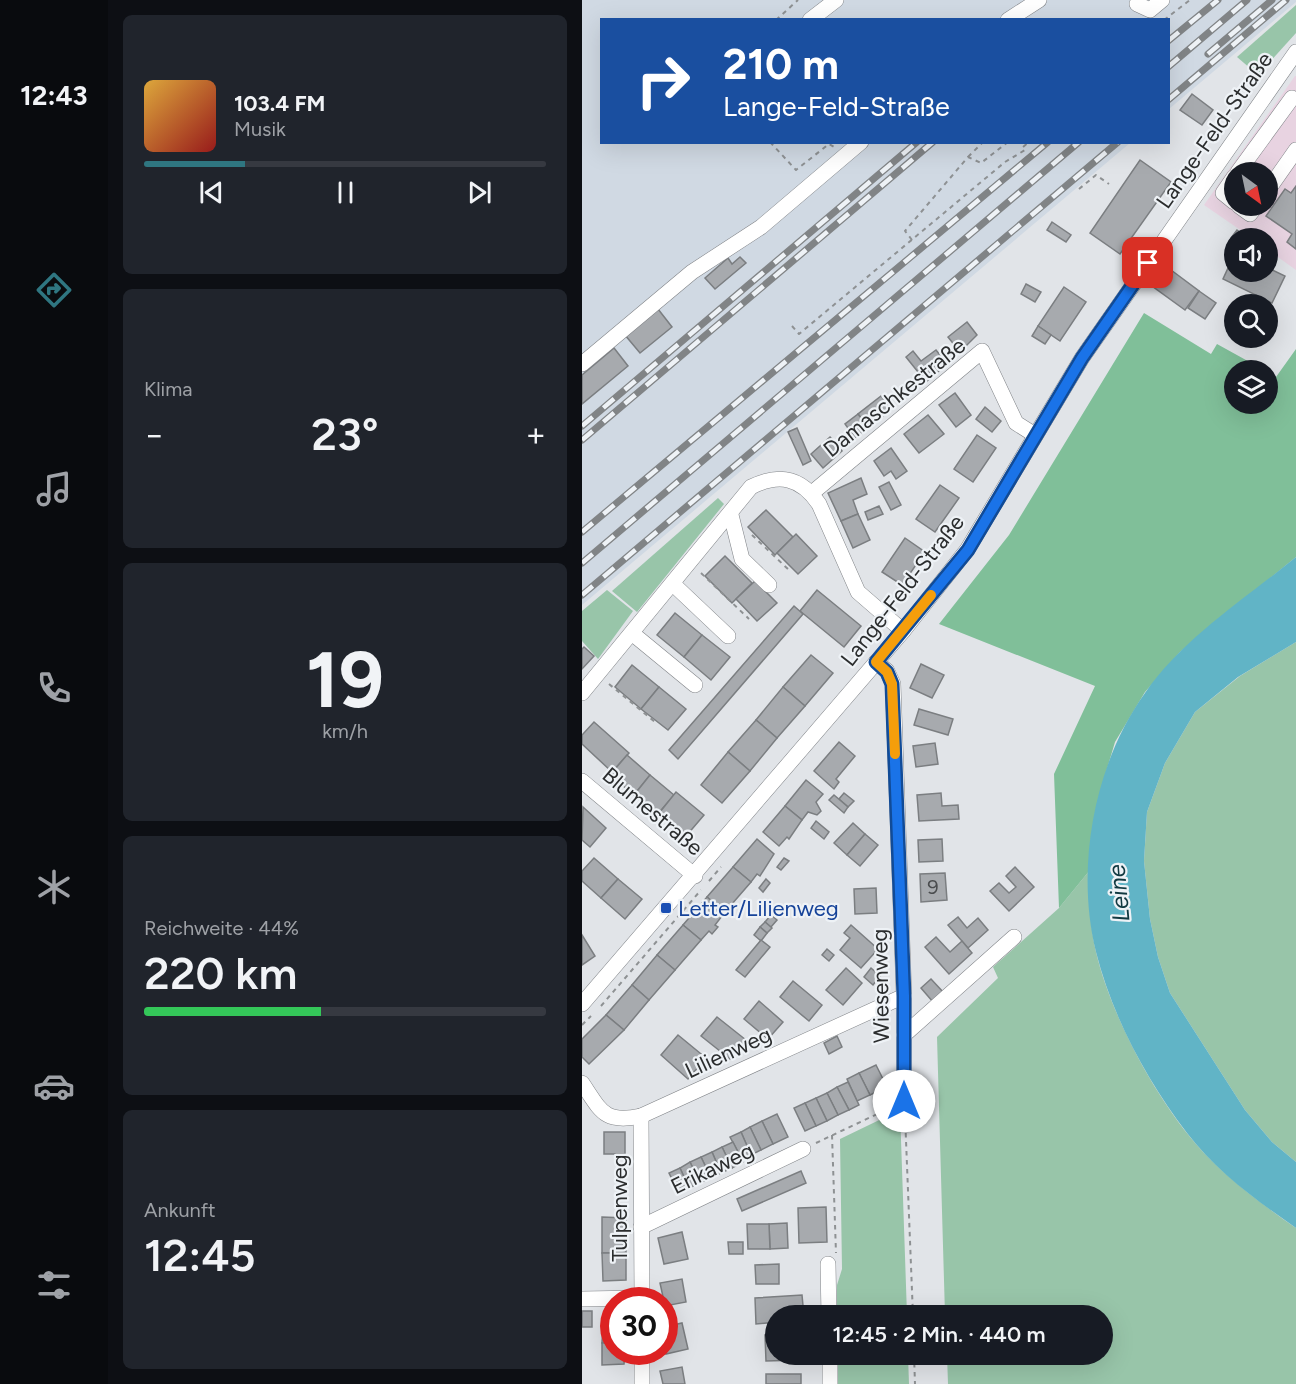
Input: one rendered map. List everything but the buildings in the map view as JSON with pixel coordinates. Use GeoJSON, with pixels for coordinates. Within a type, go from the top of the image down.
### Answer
{"type":"FeatureCollection","features":[{"type":"Feature","properties":{"kind":"street"},"geometry":{"type":"LineString","coordinates":[[813,18],[836,0]]}},
{"type":"Feature","properties":{"kind":"street"},"geometry":{"type":"LineString","coordinates":[[1010,18],[1023,0]]}},
{"type":"Feature","properties":{"kind":"street"},"geometry":{"type":"LineString","coordinates":[[1011,18],[1039,0]]}},
{"type":"Feature","properties":{"kind":"street"},"geometry":{"type":"LineString","coordinates":[[1137,4],[1150,10],[1162,0]]}},
{"type":"Feature","properties":{"kind":"street","name":"Lange-Feld-Straße"},"geometry":{"type":"LineString","coordinates":[[582,1004],[695,876],[903,631],[968,550],[1082,358],[1296,52]]}},
{"type":"Feature","properties":{"kind":"street"},"geometry":{"type":"LineString","coordinates":[[1246,162],[1294,100],[1274,85]]}},
{"type":"Feature","properties":{"kind":"street"},"geometry":{"type":"LineString","coordinates":[[582,364],[692,272],[761,227],[859,144]]}},
{"type":"Feature","properties":{"kind":"street"},"geometry":{"type":"LineString","coordinates":[[1278,176],[1296,150]]}},
{"type":"Feature","properties":{"kind":"street"},"geometry":{"type":"LineString","coordinates":[[1206,181],[1224,194]]}},
{"type":"Feature","properties":{"kind":"street","name":"Damaschkestraße"},"geometry":{"type":"LineString","coordinates":[[812,493],[982,351],[1016,423],[1035,435]]}},
{"type":"Feature","properties":{"kind":"street"},"geometry":{"type":"LineString","coordinates":[[582,693],[731,515],[751,487],[764,480],[780,477],[797,481],[812,493],[858,592],[903,631]]}},
{"type":"Feature","properties":{"kind":"street"},"geometry":{"type":"LineString","coordinates":[[731,515],[742,559],[770,585]]}},
{"type":"Feature","properties":{"kind":"street"},"geometry":{"type":"LineString","coordinates":[[673,584],[728,636]]}},
{"type":"Feature","properties":{"kind":"street"},"geometry":{"type":"LineString","coordinates":[[633,634],[695,685]]}},
{"type":"Feature","properties":{"kind":"street","name":"Wiesenweg"},"geometry":{"type":"LineString","coordinates":[[876,662],[887,672],[892,684],[904,996],[904,1101]]}},
{"type":"Feature","properties":{"kind":"street","name":"Blumestraße"},"geometry":{"type":"LineString","coordinates":[[582,781],[695,876]]}},
{"type":"Feature","properties":{"kind":"street"},"geometry":{"type":"LineString","coordinates":[[904,1035],[1014,937]]}},
{"type":"Feature","properties":{"kind":"street","name":"Lilienweg"},"geometry":{"type":"LineString","coordinates":[[584,1090],[603,1112],[613,1119],[641,1116],[904,996]]}},
{"type":"Feature","properties":{"kind":"street","name":"Tulpenweg"},"geometry":{"type":"LineString","coordinates":[[641,1116],[642,1287]]}},
{"type":"Feature","properties":{"kind":"street","name":"Erikaweg"},"geometry":{"type":"LineString","coordinates":[[641,1227],[803,1149]]}},
{"type":"Feature","properties":{"kind":"street"},"geometry":{"type":"LineString","coordinates":[[828,1264],[829,1305]]}},
{"type":"Feature","properties":{"kind":"street"},"geometry":{"type":"LineString","coordinates":[[582,1299],[600,1299]]}},
{"type":"Feature","properties":{"kind":"street"},"geometry":{"type":"LineString","coordinates":[[642,1365],[642,1384]]}},
{"type":"Feature","properties":{"kind":"street"},"geometry":{"type":"LineString","coordinates":[[830,1365],[830,1384]]}},
{"type":"Feature","properties":{"kind":"path"},"geometry":{"type":"LineString","coordinates":[[778,18],[798,0]]}},
{"type":"Feature","properties":{"kind":"path"},"geometry":{"type":"LineString","coordinates":[[1167,18],[1190,0]]}},
{"type":"Feature","properties":{"kind":"path"},"geometry":{"type":"LineString","coordinates":[[772,144],[796,170],[829,144],[846,155]]}},
{"type":"Feature","properties":{"kind":"path"},"geometry":{"type":"LineString","coordinates":[[912,240],[905,231],[981,144]]}},
{"type":"Feature","properties":{"kind":"path"},"geometry":{"type":"LineString","coordinates":[[968,157],[981,163],[1005,144]]}},
{"type":"Feature","properties":{"kind":"path"},"geometry":{"type":"LineString","coordinates":[[792,326],[799,334],[1005,162],[1024,150],[1023,147],[1027,144]]}},
{"type":"Feature","properties":{"kind":"path"},"geometry":{"type":"LineString","coordinates":[[1079,189],[1096,175],[1109,184]]}},
{"type":"Feature","properties":{"kind":"path"},"geometry":{"type":"LineString","coordinates":[[731,515],[790,571]]}},
{"type":"Feature","properties":{"kind":"path"},"geometry":{"type":"LineString","coordinates":[[690,563],[749,619]]}},
{"type":"Feature","properties":{"kind":"path"},"geometry":{"type":"LineString","coordinates":[[597,674],[655,722]]}},
{"type":"Feature","properties":{"kind":"path"},"geometry":{"type":"LineString","coordinates":[[803,1149],[904,1101],[913,1305]]}},
{"type":"Feature","properties":{"kind":"path"},"geometry":{"type":"LineString","coordinates":[[828,1264],[837,1254],[832,1135]]}},
{"type":"Feature","properties":{"kind":"path"},"geometry":{"type":"LineString","coordinates":[[914,1365],[915,1384]]}},
{"type":"Feature","properties":{"kind":"shaded area"},"geometry":{"type":"Polygon","coordinates":[[[582,0],[1296,0],[1170,108],[1170,18],[600,18],[600,144],[1129,144],[582,605],[582,0]]]}},
{"type":"Feature","properties":{"kind":"shaded area"},"geometry":{"type":"Polygon","coordinates":[[[1296,76],[1296,270],[1278,257],[1278,228],[1237,228],[1204,205],[1224,177],[1224,216],[1278,216],[1278,162],[1234,162],[1296,76]]]}},
{"type":"Feature","properties":{"kind":"green space"},"geometry":{"type":"Polygon","coordinates":[[[1296,5],[1296,33],[1258,75],[1237,57],[1296,5]]]}},
{"type":"Feature","properties":{"kind":"green space"},"geometry":{"type":"Polygon","coordinates":[[[1144,313],[1211,354],[1217,344],[1246,360],[1224,360],[1224,414],[1278,414],[1278,374],[1296,349],[1296,557],[1180,652],[1145,692],[1115,742],[1099,796],[1091,838],[1090,870],[1059,908],[1054,774],[1095,686],[939,624],[1009,535],[1144,313]]]}},
{"type":"Feature","properties":{"kind":"green space"},"geometry":{"type":"Polygon","coordinates":[[[718,498],[724,504],[637,612],[612,591],[718,498]]]}},
{"type":"Feature","properties":{"kind":"green space"},"geometry":{"type":"Polygon","coordinates":[[[607,590],[633,611],[598,659],[582,641],[582,611],[607,590]]]}},
{"type":"Feature","properties":{"kind":"green space"},"geometry":{"type":"Polygon","coordinates":[[[1296,642],[1296,1162],[1272,1142],[1245,1110],[1170,993],[1158,957],[1150,919],[1144,861],[1147,812],[1165,763],[1195,712],[1240,676],[1296,642]]]}},
{"type":"Feature","properties":{"kind":"green space"},"geometry":{"type":"Polygon","coordinates":[[[1090,870],[1092,932],[1103,978],[1126,1034],[1157,1090],[1174,1116],[1210,1159],[1230,1178],[1296,1228],[1296,1384],[948,1384],[947,1365],[1113,1365],[1113,1305],[945,1305],[937,1037],[998,978],[993,967],[1059,908],[1090,870]]]}},
{"type":"Feature","properties":{"kind":"green space"},"geometry":{"type":"Polygon","coordinates":[[[900,1110],[907,1305],[837,1305],[837,1285],[842,1269],[840,1139],[900,1110]]]}},
{"type":"Feature","properties":{"kind":"green space"},"geometry":{"type":"Polygon","coordinates":[[[837,1365],[908,1365],[909,1384],[838,1384],[837,1365]]]}},
{"type":"Feature","properties":{"kind":"water","name":"Leine"},"geometry":{"type":"Polygon","coordinates":[[[1296,557],[1296,642],[1238,677],[1195,712],[1165,763],[1147,812],[1144,861],[1150,919],[1158,957],[1170,993],[1245,1110],[1272,1142],[1296,1162],[1296,1228],[1224,1173],[1198,1147],[1158,1092],[1132,1047],[1111,1000],[1096,952],[1090,919],[1088,886],[1089,851],[1094,817],[1113,751],[1127,721],[1145,693],[1177,654],[1296,557]]]}},
{"type":"Feature","properties":{"kind":"railway"},"geometry":{"type":"LineString","coordinates":[[1170,39],[1218,0]]}},
{"type":"Feature","properties":{"kind":"railway"},"geometry":{"type":"LineString","coordinates":[[1170,65],[1247,0]]}},
{"type":"Feature","properties":{"kind":"railway"},"geometry":{"type":"LineString","coordinates":[[1208,54],[1272,0]]}},
{"type":"Feature","properties":{"kind":"railway"},"geometry":{"type":"LineString","coordinates":[[1170,98],[1286,0]]}},
{"type":"Feature","properties":{"kind":"railway"},"geometry":{"type":"LineString","coordinates":[[582,426],[915,144]]}},
{"type":"Feature","properties":{"kind":"railway"},"geometry":{"type":"LineString","coordinates":[[582,440],[931,144]]}},
{"type":"Feature","properties":{"kind":"railway"},"geometry":{"type":"LineString","coordinates":[[582,532],[1046,144]]}},
{"type":"Feature","properties":{"kind":"railway"},"geometry":{"type":"LineString","coordinates":[[582,563],[1077,144]]}},
{"type":"Feature","properties":{"kind":"railway"},"geometry":{"type":"LineString","coordinates":[[582,595],[1116,144]]}},
{"type":"Feature","properties":{"kind":"slow traffic"},"geometry":{"type":"LineString","coordinates":[[895,754],[892,684],[887,672],[876,662],[931,595]]}},
{"type":"Feature","properties":{"kind":"place","name":"Letter/Lilienweg"},"geometry":{"type":"Point","coordinates":[666,908]}},
{"type":"Feature","properties":{"kind":"route"},"geometry":{"type":"LineString","coordinates":[[904,1101],[904,996],[892,684],[887,672],[876,662],[968,550],[1082,358],[1148,263]]}}]}
